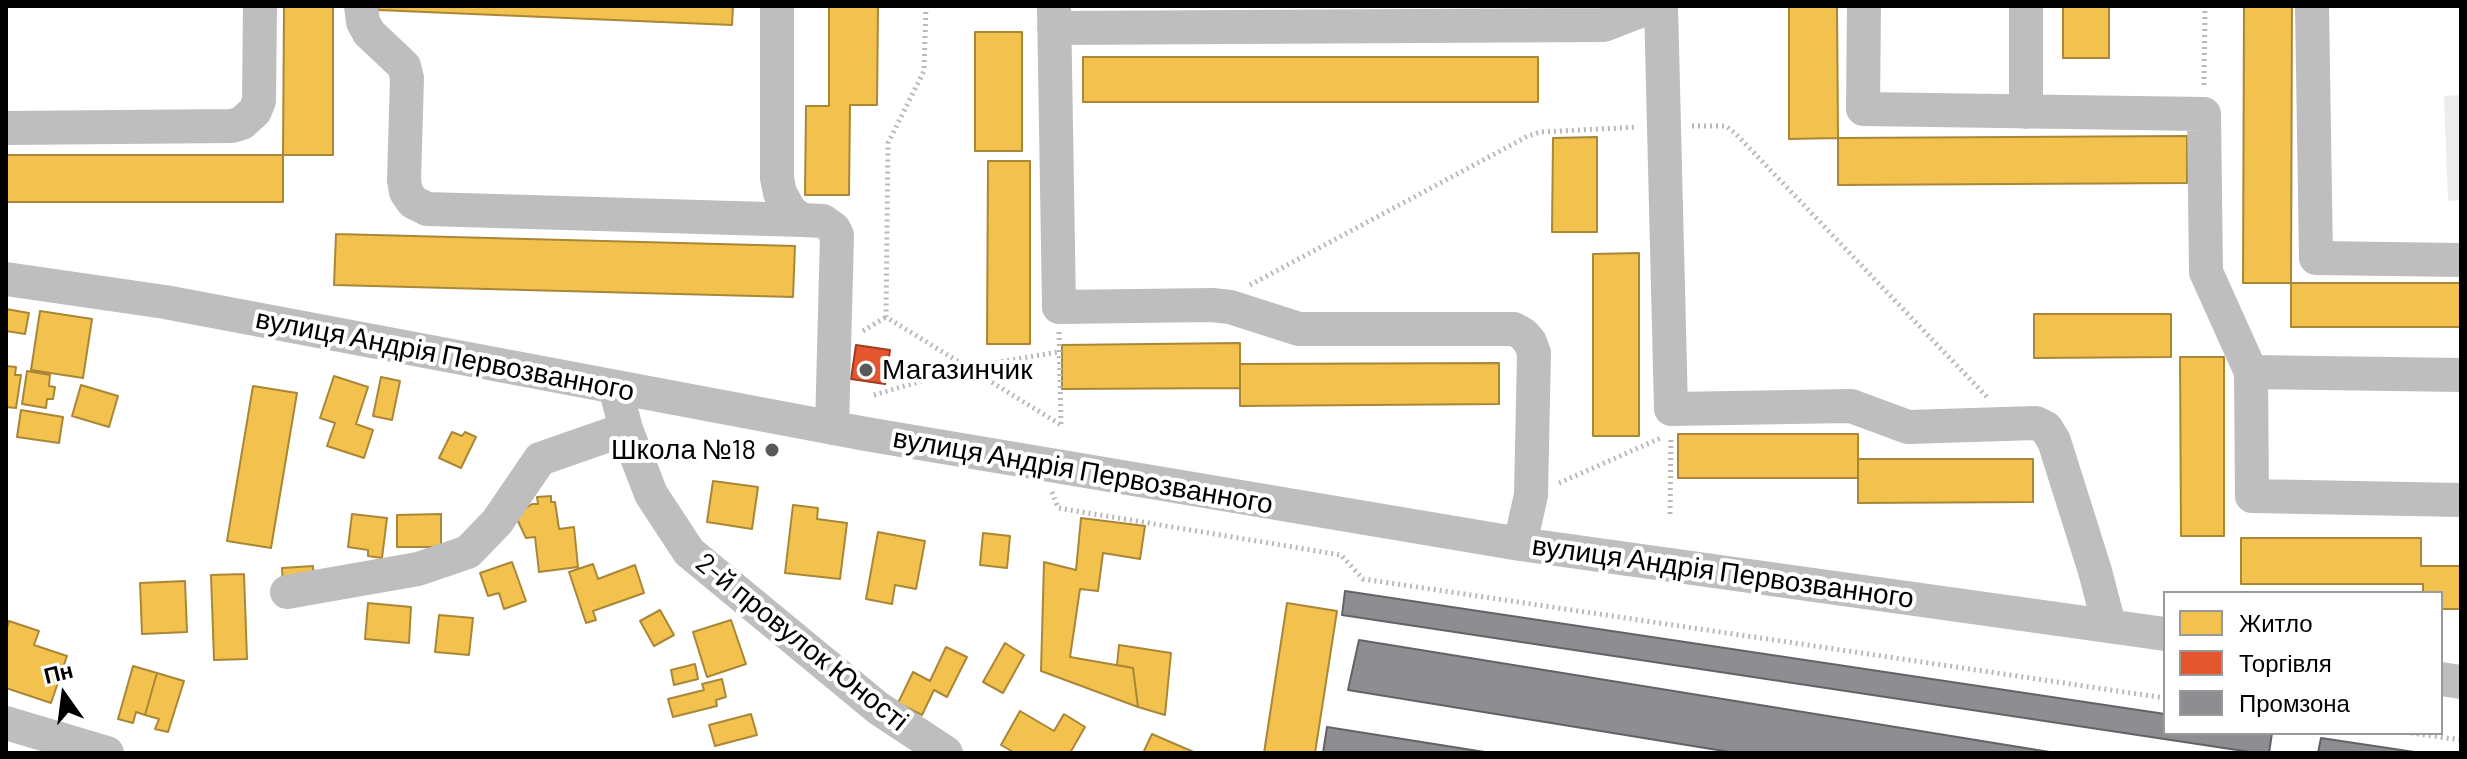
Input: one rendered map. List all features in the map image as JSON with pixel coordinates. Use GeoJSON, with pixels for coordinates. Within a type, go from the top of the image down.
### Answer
{"type":"FeatureCollection","features":[{"type":"Feature","properties":{"kind":"street"},"geometry":{"type":"LineString","coordinates":[[6,128],[232,126],[242,123],[255,111],[259,101],[260,6]]}},
{"type":"Feature","properties":{"kind":"street"},"geometry":{"type":"LineString","coordinates":[[361,6],[363,22],[369,33],[404,66],[407,78],[404,180],[406,192],[413,202],[427,209],[823,221],[834,229],[837,235],[832,428]]}},
{"type":"Feature","properties":{"kind":"street"},"geometry":{"type":"LineString","coordinates":[[777,6],[777,178],[783,202],[802,220]]}},
{"type":"Feature","properties":{"kind":"street"},"geometry":{"type":"LineString","coordinates":[[1520,544],[1531,495],[1534,353],[1530,342],[1514,329],[1299,329],[1230,307],[1212,305],[1059,307],[1054,17],[1604,25],[1653,6]]}},
{"type":"Feature","properties":{"kind":"street"},"geometry":{"type":"LineString","coordinates":[[1661,6],[1671,409],[1851,406],[1908,427],[2036,423],[2046,428],[2054,441],[2109,625]]}},
{"type":"Feature","properties":{"kind":"street"},"geometry":{"type":"LineString","coordinates":[[1864,6],[1863,109],[2204,114],[2206,272],[2251,372],[2252,496],[2461,500]]}},
{"type":"Feature","properties":{"kind":"street"},"geometry":{"type":"LineString","coordinates":[[2026,6],[2026,112]]}},
{"type":"Feature","properties":{"kind":"street"},"geometry":{"type":"LineString","coordinates":[[2312,6],[2316,258],[2461,260]]}},
{"type":"Feature","properties":{"kind":"street","name":"вулиця Андрія Первозванного"},"geometry":{"type":"LineString","coordinates":[[6,279],[165,302],[832,428],[1520,544],[2163,634]]}},
{"type":"Feature","properties":{"kind":"street"},"geometry":{"type":"LineString","coordinates":[[2251,372],[2461,375]]}},
{"type":"Feature","properties":{"kind":"street","name":"2-й провулок Юності"},"geometry":{"type":"LineString","coordinates":[[615,387],[626,429],[651,494],[689,552],[878,708],[946,753]]}},
{"type":"Feature","properties":{"kind":"street"},"geometry":{"type":"LineString","coordinates":[[287,592],[418,569],[468,552],[497,522],[540,459],[626,429]]}},
{"type":"Feature","properties":{"kind":"street"},"geometry":{"type":"LineString","coordinates":[[13,734],[107,753]]}},
{"type":"Feature","properties":{"kind":"path"},"geometry":{"type":"LineString","coordinates":[[926,6],[924,71],[888,143],[886,317],[1061,425],[1059,307]]}},
{"type":"Feature","properties":{"kind":"path"},"geometry":{"type":"LineString","coordinates":[[2204,114],[2205,6]]}},
{"type":"Feature","properties":{"kind":"path"},"geometry":{"type":"LineString","coordinates":[[1212,305],[1528,136],[1540,132],[1726,126],[2012,424]]}},
{"type":"Feature","properties":{"kind":"path"},"geometry":{"type":"LineString","coordinates":[[874,395],[969,367],[1058,352]]}},
{"type":"Feature","properties":{"kind":"path"},"geometry":{"type":"LineString","coordinates":[[1531,495],[1671,433],[1670,514]]}},
{"type":"Feature","properties":{"kind":"path"},"geometry":{"type":"LineString","coordinates":[[1038,489],[1052,492],[1058,508],[1341,555],[1363,579],[2163,698]]}},
{"type":"Feature","properties":{"kind":"path"},"geometry":{"type":"LineString","coordinates":[[2425,735],[2461,740]]}},
{"type":"Feature","properties":{"kind":"shaded area"},"geometry":{"type":"Polygon","coordinates":[[[2461,95],[2461,200],[2448,201],[2444,96],[2461,95]]]}},
{"type":"Feature","properties":{"kind":"building: Житло"},"geometry":{"type":"Polygon","coordinates":[[[284,6],[333,6],[333,155],[283,155],[284,6]]]}},
{"type":"Feature","properties":{"kind":"building: Житло"},"geometry":{"type":"Polygon","coordinates":[[[378,6],[733,6],[732,25],[378,10],[378,6]]]}},
{"type":"Feature","properties":{"kind":"building: Житло"},"geometry":{"type":"Polygon","coordinates":[[[829,6],[878,6],[877,105],[850,105],[849,195],[805,195],[806,106],[829,106],[829,6]]]}},
{"type":"Feature","properties":{"kind":"building: Житло"},"geometry":{"type":"Polygon","coordinates":[[[1789,6],[1837,6],[1838,138],[1789,139],[1789,6]]]}},
{"type":"Feature","properties":{"kind":"building: Житло"},"geometry":{"type":"Polygon","coordinates":[[[2063,6],[2109,6],[2109,58],[2063,58],[2063,6]]]}},
{"type":"Feature","properties":{"kind":"building: Житло"},"geometry":{"type":"Polygon","coordinates":[[[2244,6],[2292,6],[2291,283],[2243,283],[2244,6]]]}},
{"type":"Feature","properties":{"kind":"building: Житло"},"geometry":{"type":"Polygon","coordinates":[[[975,32],[1022,32],[1022,151],[975,151],[975,32]]]}},
{"type":"Feature","properties":{"kind":"building: Житло"},"geometry":{"type":"Polygon","coordinates":[[[1083,57],[1538,57],[1538,102],[1083,102],[1083,57]]]}},
{"type":"Feature","properties":{"kind":"building: Житло"},"geometry":{"type":"Polygon","coordinates":[[[2187,136],[2187,183],[1838,185],[1838,138],[2187,136]]]}},
{"type":"Feature","properties":{"kind":"building: Житло"},"geometry":{"type":"Polygon","coordinates":[[[1597,137],[1597,232],[1552,232],[1553,138],[1597,137]]]}},
{"type":"Feature","properties":{"kind":"building: Житло"},"geometry":{"type":"Polygon","coordinates":[[[6,155],[283,155],[283,202],[6,202],[6,155]]]}},
{"type":"Feature","properties":{"kind":"building: Житло"},"geometry":{"type":"Polygon","coordinates":[[[988,161],[1030,161],[1030,344],[987,344],[988,161]]]}},
{"type":"Feature","properties":{"kind":"building: Житло"},"geometry":{"type":"Polygon","coordinates":[[[336,234],[795,246],[793,297],[334,285],[336,234]]]}},
{"type":"Feature","properties":{"kind":"building: Житло"},"geometry":{"type":"Polygon","coordinates":[[[1639,253],[1639,436],[1593,436],[1593,254],[1639,253]]]}},
{"type":"Feature","properties":{"kind":"building: Житло"},"geometry":{"type":"Polygon","coordinates":[[[2291,283],[2461,283],[2461,327],[2291,327],[2291,283]]]}},
{"type":"Feature","properties":{"kind":"building: Житло"},"geometry":{"type":"Polygon","coordinates":[[[6,309],[29,313],[25,334],[6,331],[6,309]]]}},
{"type":"Feature","properties":{"kind":"building: Житло"},"geometry":{"type":"Polygon","coordinates":[[[40,311],[92,319],[83,378],[31,370],[40,311]]]}},
{"type":"Feature","properties":{"kind":"building: Житло"},"geometry":{"type":"Polygon","coordinates":[[[2034,314],[2171,314],[2171,357],[2034,358],[2034,314]]]}},
{"type":"Feature","properties":{"kind":"building: Житло"},"geometry":{"type":"Polygon","coordinates":[[[1240,343],[1240,388],[1062,389],[1062,345],[1240,343]]]}},
{"type":"Feature","properties":{"kind":"building: Житло"},"geometry":{"type":"Polygon","coordinates":[[[2180,357],[2224,357],[2224,536],[2181,536],[2180,357]]]}},
{"type":"Feature","properties":{"kind":"building: Житло"},"geometry":{"type":"Polygon","coordinates":[[[1499,363],[1499,404],[1240,406],[1240,364],[1499,363]]]}},
{"type":"Feature","properties":{"kind":"building: Житло"},"geometry":{"type":"Polygon","coordinates":[[[6,366],[16,367],[15,375],[21,375],[16,408],[6,407],[6,366]]]}},
{"type":"Feature","properties":{"kind":"building: Житло"},"geometry":{"type":"Polygon","coordinates":[[[27,371],[50,375],[49,386],[55,387],[53,399],[47,399],[46,408],[22,404],[27,371]]]}},
{"type":"Feature","properties":{"kind":"building: Житло"},"geometry":{"type":"Polygon","coordinates":[[[334,376],[368,387],[356,424],[373,430],[364,458],[327,446],[335,423],[320,418],[334,376]]]}},
{"type":"Feature","properties":{"kind":"building: Житло"},"geometry":{"type":"Polygon","coordinates":[[[381,377],[400,381],[392,420],[373,416],[381,377]]]}},
{"type":"Feature","properties":{"kind":"building: Житло"},"geometry":{"type":"Polygon","coordinates":[[[81,385],[118,396],[109,427],[72,416],[81,385]]]}},
{"type":"Feature","properties":{"kind":"building: Житло"},"geometry":{"type":"Polygon","coordinates":[[[253,386],[297,393],[271,548],[227,541],[253,386]]]}},
{"type":"Feature","properties":{"kind":"building: Житло"},"geometry":{"type":"Polygon","coordinates":[[[21,410],[63,417],[59,443],[17,437],[21,410]]]}},
{"type":"Feature","properties":{"kind":"building: Житло"},"geometry":{"type":"Polygon","coordinates":[[[452,432],[462,436],[465,432],[476,437],[461,468],[439,458],[452,432]]]}},
{"type":"Feature","properties":{"kind":"building: Житло"},"geometry":{"type":"Polygon","coordinates":[[[1678,434],[1858,434],[1858,478],[1678,478],[1678,434]]]}},
{"type":"Feature","properties":{"kind":"building: Житло"},"geometry":{"type":"Polygon","coordinates":[[[1858,459],[2033,459],[2033,502],[1858,503],[1858,459]]]}},
{"type":"Feature","properties":{"kind":"building: Житло"},"geometry":{"type":"Polygon","coordinates":[[[713,481],[758,487],[752,529],[707,522],[713,481]]]}},
{"type":"Feature","properties":{"kind":"building: Житло"},"geometry":{"type":"Polygon","coordinates":[[[551,496],[551,502],[555,502],[559,529],[574,527],[578,567],[539,572],[535,537],[526,538],[515,515],[532,504],[538,504],[537,497],[551,496]]]}},
{"type":"Feature","properties":{"kind":"building: Житло"},"geometry":{"type":"Polygon","coordinates":[[[793,505],[818,508],[817,519],[847,523],[840,579],[785,573],[793,505]]]}},
{"type":"Feature","properties":{"kind":"building: Житло"},"geometry":{"type":"Polygon","coordinates":[[[352,514],[387,518],[382,558],[368,556],[368,550],[348,547],[352,514]]]}},
{"type":"Feature","properties":{"kind":"building: Житло"},"geometry":{"type":"Polygon","coordinates":[[[441,514],[441,547],[397,547],[397,515],[441,514]]]}},
{"type":"Feature","properties":{"kind":"building: Житло"},"geometry":{"type":"Polygon","coordinates":[[[1081,518],[1145,526],[1140,559],[1103,553],[1098,591],[1080,589],[1070,657],[1133,668],[1138,707],[1041,671],[1044,562],[1076,570],[1081,518]]]}},
{"type":"Feature","properties":{"kind":"building: Житло"},"geometry":{"type":"Polygon","coordinates":[[[878,532],[925,541],[916,589],[895,585],[892,604],[866,599],[878,532]]]}},
{"type":"Feature","properties":{"kind":"building: Житло"},"geometry":{"type":"Polygon","coordinates":[[[983,533],[1010,536],[1007,568],[980,565],[983,533]]]}},
{"type":"Feature","properties":{"kind":"building: Житло"},"geometry":{"type":"Polygon","coordinates":[[[2241,538],[2421,538],[2421,566],[2461,566],[2461,609],[2443,609],[2443,591],[2423,591],[2423,584],[2241,584],[2241,538]]]}},
{"type":"Feature","properties":{"kind":"building: Житло"},"geometry":{"type":"Polygon","coordinates":[[[512,562],[526,601],[504,609],[499,593],[488,596],[480,573],[512,562]]]}},
{"type":"Feature","properties":{"kind":"building: Житло"},"geometry":{"type":"Polygon","coordinates":[[[593,564],[598,579],[635,565],[644,593],[593,611],[596,620],[586,623],[569,572],[593,564]]]}},
{"type":"Feature","properties":{"kind":"building: Житло"},"geometry":{"type":"Polygon","coordinates":[[[313,566],[314,586],[283,587],[282,568],[313,566]]]}},
{"type":"Feature","properties":{"kind":"building: Житло"},"geometry":{"type":"Polygon","coordinates":[[[244,574],[247,659],[214,660],[211,575],[244,574]]]}},
{"type":"Feature","properties":{"kind":"building: Житло"},"geometry":{"type":"Polygon","coordinates":[[[185,581],[187,632],[142,634],[140,583],[185,581]]]}},
{"type":"Feature","properties":{"kind":"building: Житло"},"geometry":{"type":"Polygon","coordinates":[[[368,603],[411,607],[409,643],[365,639],[368,603]]]}},
{"type":"Feature","properties":{"kind":"building: Житло"},"geometry":{"type":"Polygon","coordinates":[[[1287,603],[1337,611],[1315,753],[1264,753],[1287,603]]]}},
{"type":"Feature","properties":{"kind":"building: Житло"},"geometry":{"type":"Polygon","coordinates":[[[660,610],[674,635],[654,646],[640,621],[660,610]]]}},
{"type":"Feature","properties":{"kind":"building: Житло"},"geometry":{"type":"Polygon","coordinates":[[[439,615],[473,618],[469,655],[435,652],[439,615]]]}},
{"type":"Feature","properties":{"kind":"building: Житло"},"geometry":{"type":"Polygon","coordinates":[[[731,620],[746,664],[707,677],[693,632],[731,620]]]}},
{"type":"Feature","properties":{"kind":"building: Житло"},"geometry":{"type":"Polygon","coordinates":[[[9,621],[39,631],[34,645],[67,656],[51,703],[6,688],[6,631],[9,621]]]}},
{"type":"Feature","properties":{"kind":"building: Житло"},"geometry":{"type":"Polygon","coordinates":[[[1005,643],[1024,655],[1003,693],[983,682],[1005,643]]]}},
{"type":"Feature","properties":{"kind":"building: Житло"},"geometry":{"type":"Polygon","coordinates":[[[1119,645],[1171,653],[1165,715],[1138,707],[1133,668],[1117,665],[1119,645]]]}},
{"type":"Feature","properties":{"kind":"building: Житло"},"geometry":{"type":"Polygon","coordinates":[[[946,647],[967,657],[947,697],[934,690],[922,715],[898,703],[913,672],[930,681],[946,647]]]}},
{"type":"Feature","properties":{"kind":"building: Житло"},"geometry":{"type":"Polygon","coordinates":[[[695,664],[698,679],[674,685],[671,670],[695,664]]]}},
{"type":"Feature","properties":{"kind":"building: Житло"},"geometry":{"type":"Polygon","coordinates":[[[133,666],[157,673],[145,715],[136,712],[133,723],[118,719],[133,666]]]}},
{"type":"Feature","properties":{"kind":"building: Житло"},"geometry":{"type":"Polygon","coordinates":[[[157,673],[184,681],[168,732],[155,729],[159,719],[145,715],[157,673]]]}},
{"type":"Feature","properties":{"kind":"building: Житло"},"geometry":{"type":"Polygon","coordinates":[[[722,679],[726,697],[716,700],[717,706],[673,717],[668,699],[704,690],[702,684],[722,679]]]}},
{"type":"Feature","properties":{"kind":"building: Житло"},"geometry":{"type":"Polygon","coordinates":[[[1020,711],[1054,731],[1064,714],[1085,727],[1070,753],[1015,753],[1001,745],[1020,711]]]}},
{"type":"Feature","properties":{"kind":"building: Житло"},"geometry":{"type":"Polygon","coordinates":[[[751,714],[757,735],[715,746],[709,725],[751,714]]]}},
{"type":"Feature","properties":{"kind":"building: Житло"},"geometry":{"type":"Polygon","coordinates":[[[1152,734],[1196,753],[1143,753],[1152,734]]]}},
{"type":"Feature","properties":{"kind":"building: Торгівля"},"geometry":{"type":"Polygon","coordinates":[[[856,345],[890,350],[885,384],[851,379],[856,345]]]}},
{"type":"Feature","properties":{"kind":"building: Промзона"},"geometry":{"type":"Polygon","coordinates":[[[1345,591],[2163,714],[2163,735],[2272,735],[2269,753],[2257,753],[1342,615],[1345,591]]]}},
{"type":"Feature","properties":{"kind":"building: Промзона"},"geometry":{"type":"Polygon","coordinates":[[[1359,640],[2056,753],[1736,753],[1348,690],[1359,640]]]}},
{"type":"Feature","properties":{"kind":"building: Промзона"},"geometry":{"type":"Polygon","coordinates":[[[1327,727],[1491,753],[1323,753],[1327,727]]]}},
{"type":"Feature","properties":{"kind":"building: Промзона"},"geometry":{"type":"Polygon","coordinates":[[[2321,738],[2421,753],[2318,753],[2321,738]]]}},
{"type":"Feature","properties":{"kind":"place","name":"Магазинчик"},"geometry":{"type":"Point","coordinates":[866,370]}},
{"type":"Feature","properties":{"kind":"place","name":"Школа №18"},"geometry":{"type":"Point","coordinates":[772,450]}}]}
